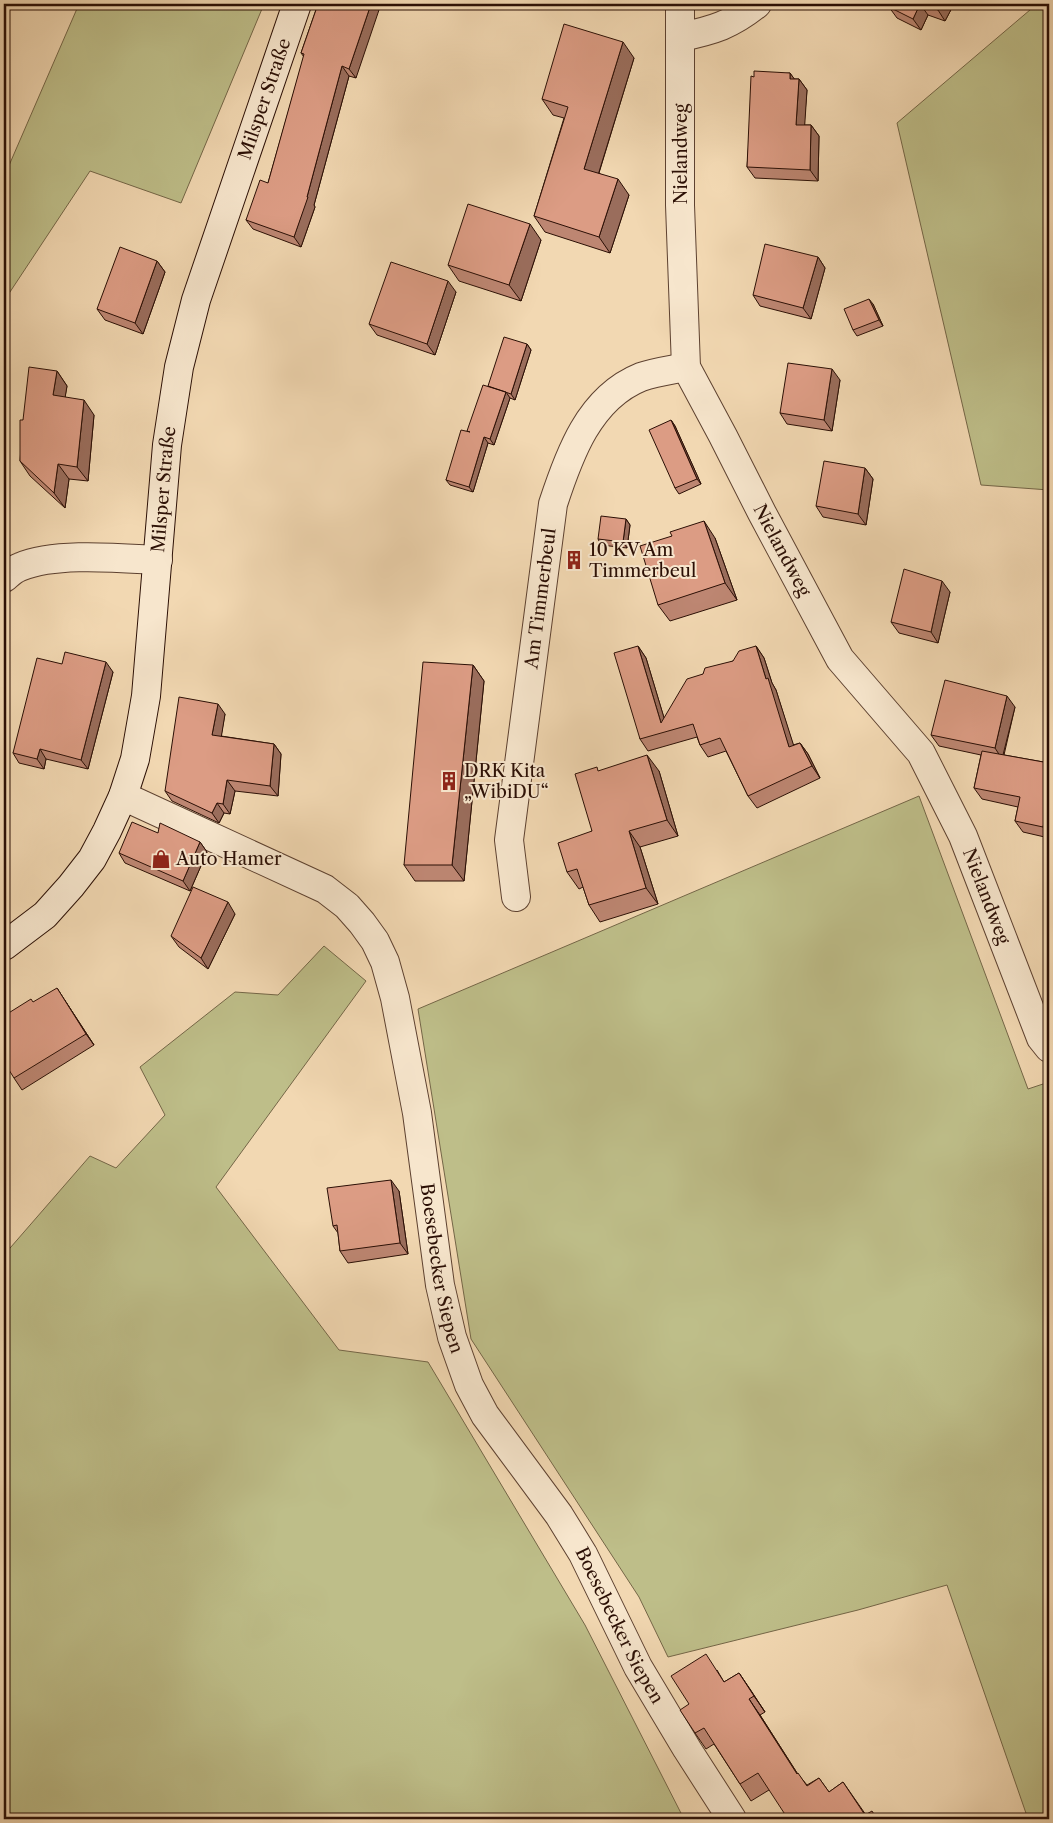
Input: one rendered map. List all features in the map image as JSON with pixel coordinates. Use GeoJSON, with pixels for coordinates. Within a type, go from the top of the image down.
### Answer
{"type":"FeatureCollection","features":[{"type":"Feature","properties":{"kind":"street","name":"Milsper Straße"},"geometry":{"type":"LineString","coordinates":[[4,946],[45,915],[92,859],[108,831],[135,759],[146,696],[167,445],[179,367],[196,300],[297,4]]}},
{"type":"Feature","properties":{"kind":"street","name":"Nielandweg"},"geometry":{"type":"LineString","coordinates":[[680,4],[680,205],[686,367],[840,659],[920,753],[963,836],[1041,1038],[1049,1048]]}},
{"type":"Feature","properties":{"kind":"street"},"geometry":{"type":"LineString","coordinates":[[681,36],[710,31],[740,18],[758,4]]}},
{"type":"Feature","properties":{"kind":"street","name":"Am Timmerbeul"},"geometry":{"type":"LineString","coordinates":[[516,897],[509,840],[553,504],[569,457],[590,418],[617,390],[642,377],[686,367]]}},
{"type":"Feature","properties":{"kind":"street"},"geometry":{"type":"LineString","coordinates":[[4,578],[19,567],[47,560],[94,557],[158,560]]}},
{"type":"Feature","properties":{"kind":"street","name":"Boesebecker Siepen"},"geometry":{"type":"LineString","coordinates":[[122,796],[325,889],[347,906],[375,941],[385,962],[399,1013],[418,1121],[440,1285],[452,1337],[469,1385],[485,1415],[559,1516],[583,1554],[638,1667],[677,1733],[732,1819]]}},
{"type":"Feature","properties":{"kind":"green space"},"geometry":{"type":"Polygon","coordinates":[[[79,4],[264,4],[181,203],[90,171],[4,301],[4,177],[79,4]]]}},
{"type":"Feature","properties":{"kind":"green space"},"geometry":{"type":"Polygon","coordinates":[[[1037,4],[1049,4],[1049,490],[981,485],[897,123],[1037,4]]]}},
{"type":"Feature","properties":{"kind":"green space"},"geometry":{"type":"Polygon","coordinates":[[[919,796],[1028,1089],[1049,1082],[1049,1819],[1028,1819],[947,1585],[858,1610],[668,1657],[639,1597],[471,1339],[418,1009],[919,796]]]}},
{"type":"Feature","properties":{"kind":"green space"},"geometry":{"type":"Polygon","coordinates":[[[324,946],[366,981],[216,1187],[339,1350],[428,1362],[585,1625],[684,1819],[4,1819],[4,1255],[90,1156],[116,1168],[165,1115],[140,1067],[235,992],[278,995],[324,946]]]}},
{"type":"Feature","properties":{"kind":"building"},"geometry":{"type":"Polygon","coordinates":[[[318,4],[371,4],[349,69],[342,66],[308,197],[294,237],[246,220],[260,180],[268,183],[304,54],[301,53],[318,4]]]}},
{"type":"Feature","properties":{"kind":"building"},"geometry":{"type":"Polygon","coordinates":[[[890,4],[920,4],[913,19],[889,7],[890,4]]]}},
{"type":"Feature","properties":{"kind":"building"},"geometry":{"type":"Polygon","coordinates":[[[921,4],[941,4],[938,10],[921,4]]]}},
{"type":"Feature","properties":{"kind":"building"},"geometry":{"type":"Polygon","coordinates":[[[564,24],[623,42],[584,169],[618,179],[599,237],[534,216],[568,107],[542,99],[564,24]]]}},
{"type":"Feature","properties":{"kind":"building"},"geometry":{"type":"Polygon","coordinates":[[[754,71],[790,73],[790,79],[799,79],[796,125],[811,125],[810,170],[747,167],[751,76],[754,77],[754,71]]]}},
{"type":"Feature","properties":{"kind":"building"},"geometry":{"type":"Polygon","coordinates":[[[468,204],[530,224],[509,285],[448,265],[468,204]]]}},
{"type":"Feature","properties":{"kind":"building"},"geometry":{"type":"Polygon","coordinates":[[[765,244],[818,257],[803,308],[753,295],[765,244]]]}},
{"type":"Feature","properties":{"kind":"building"},"geometry":{"type":"Polygon","coordinates":[[[120,247],[157,261],[135,323],[97,309],[120,247]]]}},
{"type":"Feature","properties":{"kind":"building"},"geometry":{"type":"Polygon","coordinates":[[[391,262],[448,281],[427,344],[369,324],[391,262]]]}},
{"type":"Feature","properties":{"kind":"building"},"geometry":{"type":"Polygon","coordinates":[[[869,299],[879,320],[853,330],[844,309],[869,299]]]}},
{"type":"Feature","properties":{"kind":"building"},"geometry":{"type":"Polygon","coordinates":[[[504,337],[527,344],[511,394],[488,386],[504,337]]]}},
{"type":"Feature","properties":{"kind":"building"},"geometry":{"type":"Polygon","coordinates":[[[788,363],[832,369],[824,420],[780,413],[788,363]]]}},
{"type":"Feature","properties":{"kind":"building"},"geometry":{"type":"Polygon","coordinates":[[[29,367],[57,371],[53,395],[84,400],[77,467],[58,464],[54,493],[20,461],[20,420],[23,420],[29,367]]]}},
{"type":"Feature","properties":{"kind":"building"},"geometry":{"type":"Polygon","coordinates":[[[483,385],[506,392],[490,439],[484,437],[469,487],[446,480],[461,430],[470,432],[467,431],[483,385]]]}},
{"type":"Feature","properties":{"kind":"building"},"geometry":{"type":"Polygon","coordinates":[[[671,420],[697,479],[675,488],[649,430],[671,420]]]}},
{"type":"Feature","properties":{"kind":"building"},"geometry":{"type":"Polygon","coordinates":[[[824,461],[865,468],[858,514],[816,506],[824,461]]]}},
{"type":"Feature","properties":{"kind":"building"},"geometry":{"type":"Polygon","coordinates":[[[601,516],[626,519],[623,542],[598,539],[601,516]]]}},
{"type":"Feature","properties":{"kind":"building"},"geometry":{"type":"Polygon","coordinates":[[[704,521],[725,583],[658,605],[640,546],[672,536],[670,532],[704,521]]]}},
{"type":"Feature","properties":{"kind":"building"},"geometry":{"type":"Polygon","coordinates":[[[904,569],[942,581],[931,632],[891,622],[904,569]]]}},
{"type":"Feature","properties":{"kind":"building"},"geometry":{"type":"Polygon","coordinates":[[[638,646],[661,723],[687,679],[703,674],[705,668],[733,661],[739,651],[756,646],[789,747],[800,743],[812,766],[748,796],[720,738],[700,745],[693,724],[640,739],[614,653],[638,646]]]}},
{"type":"Feature","properties":{"kind":"building"},"geometry":{"type":"Polygon","coordinates":[[[65,652],[106,662],[81,760],[40,749],[37,759],[13,753],[37,658],[62,664],[65,652]]]}},
{"type":"Feature","properties":{"kind":"building","name":"DRK Kita „WibiDU“"},"geometry":{"type":"Polygon","coordinates":[[[423,662],[473,665],[452,865],[404,865],[423,662]]]}},
{"type":"Feature","properties":{"kind":"building"},"geometry":{"type":"Polygon","coordinates":[[[945,680],[1007,696],[995,748],[931,735],[945,680]]]}},
{"type":"Feature","properties":{"kind":"building"},"geometry":{"type":"Polygon","coordinates":[[[179,697],[218,704],[212,735],[274,744],[270,786],[227,780],[223,804],[217,803],[212,813],[165,791],[179,697]]]}},
{"type":"Feature","properties":{"kind":"building"},"geometry":{"type":"Polygon","coordinates":[[[982,751],[1049,763],[1049,796],[1043,827],[1015,821],[1020,797],[974,788],[982,751]]]}},
{"type":"Feature","properties":{"kind":"building"},"geometry":{"type":"Polygon","coordinates":[[[647,755],[667,820],[629,831],[646,888],[589,905],[577,869],[567,872],[558,843],[592,831],[575,774],[597,767],[598,771],[647,755]]]}},
{"type":"Feature","properties":{"kind":"building"},"geometry":{"type":"Polygon","coordinates":[[[132,822],[158,833],[160,823],[200,842],[183,881],[119,853],[132,822]]]}},
{"type":"Feature","properties":{"kind":"building"},"geometry":{"type":"Polygon","coordinates":[[[193,887],[228,902],[201,958],[171,936],[193,887]]]}},
{"type":"Feature","properties":{"kind":"building"},"geometry":{"type":"Polygon","coordinates":[[[57,988],[86,1034],[14,1078],[4,1062],[4,1021],[9,1018],[7,1014],[31,999],[33,1002],[57,988]]]}},
{"type":"Feature","properties":{"kind":"building"},"geometry":{"type":"Polygon","coordinates":[[[391,1180],[400,1243],[340,1251],[337,1225],[333,1226],[327,1188],[391,1180]]]}},
{"type":"Feature","properties":{"kind":"building"},"geometry":{"type":"Polygon","coordinates":[[[706,1654],[724,1682],[739,1673],[754,1696],[749,1699],[797,1774],[807,1786],[819,1778],[829,1792],[843,1782],[865,1815],[872,1811],[877,1819],[788,1819],[758,1773],[740,1784],[704,1728],[695,1733],[680,1710],[689,1704],[671,1676],[706,1654]]]}},
{"type":"Feature","properties":{"kind":"place","name":"10 KV Am Timmerbeul"},"geometry":{"type":"Point","coordinates":[574,560]}},
{"type":"Feature","properties":{"kind":"place","name":"DRK Kita „WibiDU“"},"geometry":{"type":"Point","coordinates":[449,781]}},
{"type":"Feature","properties":{"kind":"place","name":"Auto Hamer"},"geometry":{"type":"Point","coordinates":[161,859]}}]}
